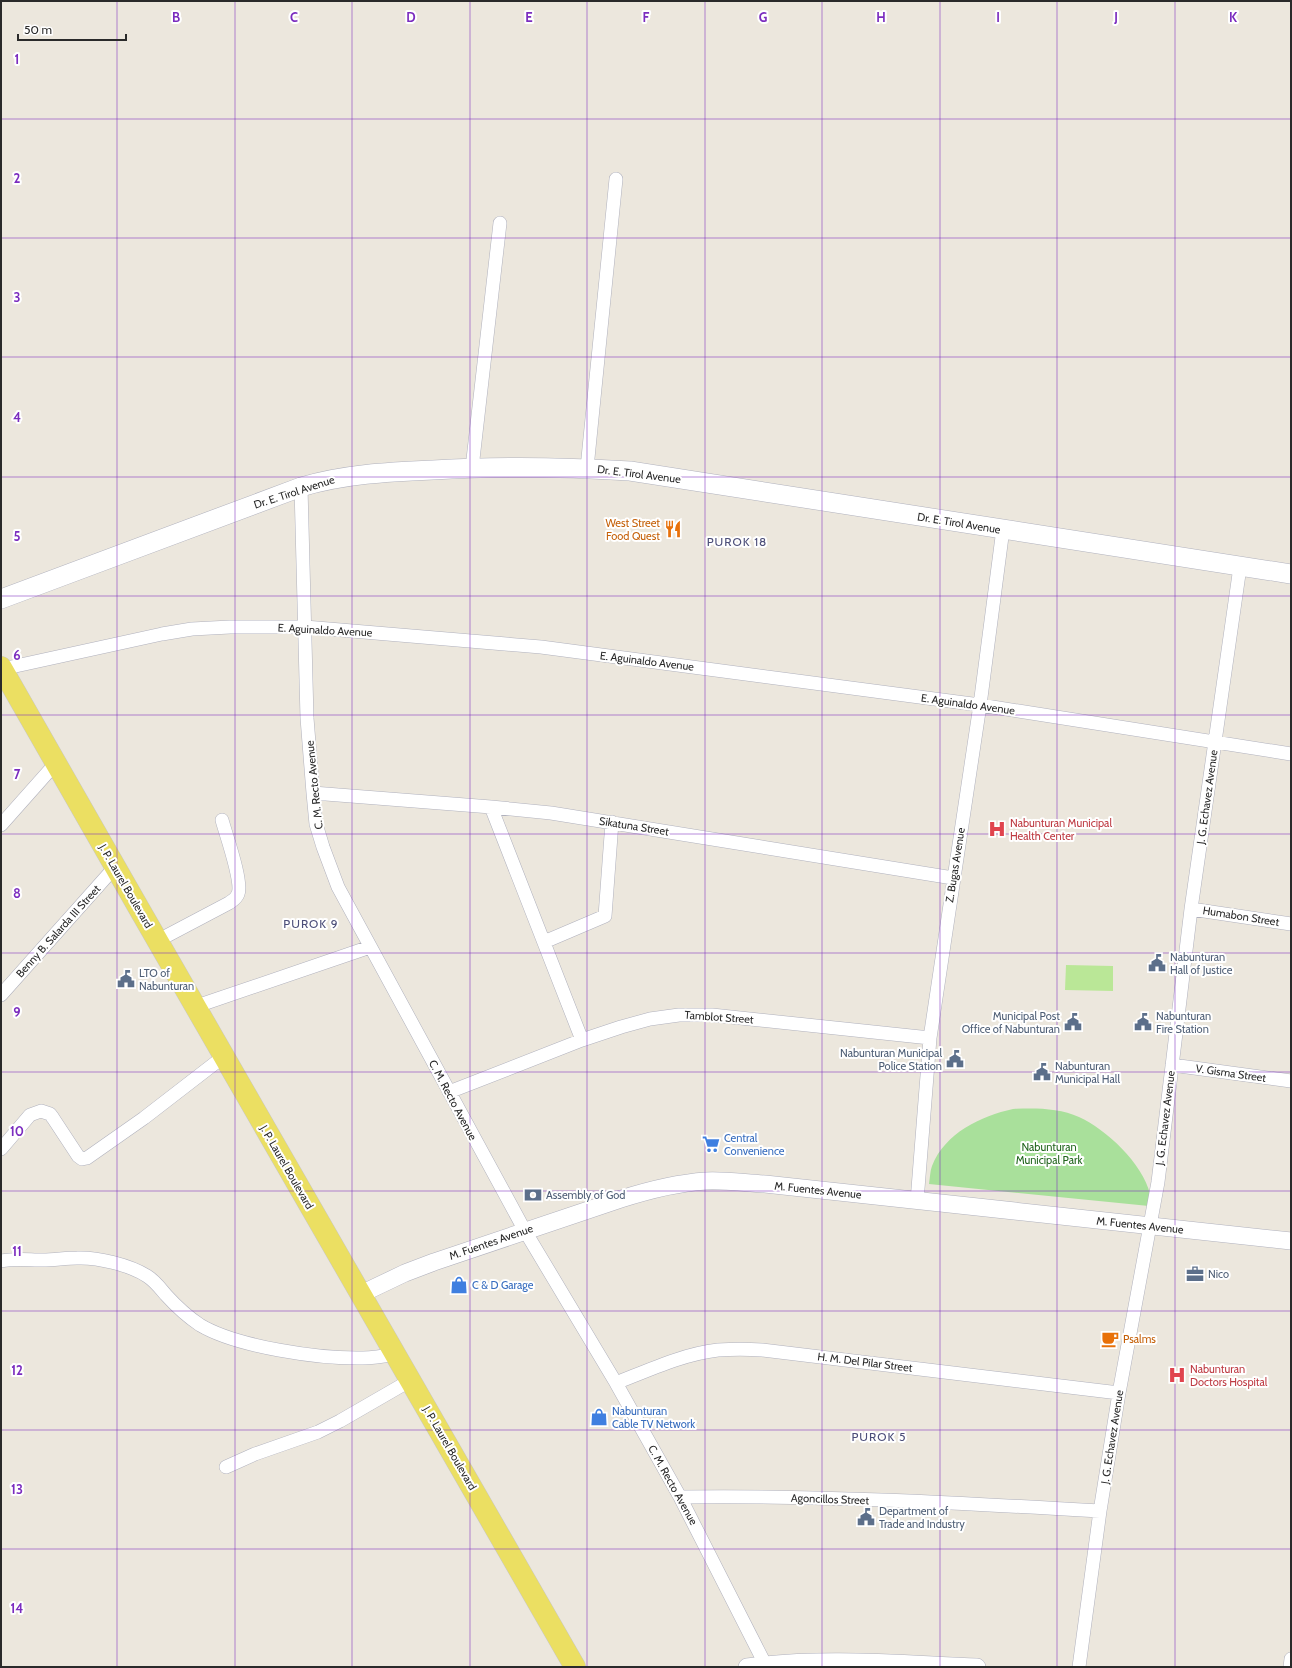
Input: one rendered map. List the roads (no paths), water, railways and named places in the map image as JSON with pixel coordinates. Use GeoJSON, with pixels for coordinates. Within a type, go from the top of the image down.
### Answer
{"type":"FeatureCollection","features":[{"type":"Feature","properties":{"kind":"main road","name":"Dr. E. Tirol Avenue"},"geometry":{"type":"LineString","coordinates":[[1,599],[301,487],[324,480],[374,473],[472,468],[535,467],[630,471],[1291,574]]}},
{"type":"Feature","properties":{"kind":"main road","name":"J. P. Laurel Boulevard"},"geometry":{"type":"LineString","coordinates":[[4,678],[56,763],[194,1007],[396,1354],[575,1667]]}},
{"type":"Feature","properties":{"kind":"street"},"geometry":{"type":"LineString","coordinates":[[587,468],[616,179]]}},
{"type":"Feature","properties":{"kind":"street"},"geometry":{"type":"LineString","coordinates":[[472,468],[500,222]]}},
{"type":"Feature","properties":{"kind":"street","name":"C. M. Recto Avenue"},"geometry":{"type":"LineString","coordinates":[[301,487],[307,718],[313,793],[316,824],[338,887],[524,1231],[616,1383],[680,1497],[765,1664]]}},
{"type":"Feature","properties":{"kind":"street","name":"Z. Bugas Avenue"},"geometry":{"type":"LineString","coordinates":[[917,1201],[930,1038],[980,705],[1003,529]]}},
{"type":"Feature","properties":{"kind":"street","name":"J. G. Echavez Avenue"},"geometry":{"type":"LineString","coordinates":[[1079,1667],[1100,1511],[1119,1393],[1158,1182],[1191,909],[1240,567]]}},
{"type":"Feature","properties":{"kind":"street","name":"E. Aguinaldo Avenue"},"geometry":{"type":"LineString","coordinates":[[4,678],[162,634],[192,629],[230,627],[305,627],[541,647],[980,705],[1291,754]]}},
{"type":"Feature","properties":{"kind":"street"},"geometry":{"type":"LineString","coordinates":[[1,825],[56,763]]}},
{"type":"Feature","properties":{"kind":"street","name":"Sikatuna Street"},"geometry":{"type":"LineString","coordinates":[[313,793],[551,813],[953,878]]}},
{"type":"Feature","properties":{"kind":"street"},"geometry":{"type":"LineString","coordinates":[[490,807],[582,1040]]}},
{"type":"Feature","properties":{"kind":"street"},"geometry":{"type":"LineString","coordinates":[[157,941],[229,903],[238,896],[238,879],[222,820]]}},
{"type":"Feature","properties":{"kind":"street"},"geometry":{"type":"LineString","coordinates":[[544,942],[605,916],[612,822]]}},
{"type":"Feature","properties":{"kind":"street","name":"Benny B. Salarda III Street"},"geometry":{"type":"LineString","coordinates":[[1,995],[115,868]]}},
{"type":"Feature","properties":{"kind":"street","name":"Humabon Street"},"geometry":{"type":"LineString","coordinates":[[1191,909],[1291,924]]}},
{"type":"Feature","properties":{"kind":"street"},"geometry":{"type":"LineString","coordinates":[[194,1007],[370,947]]}},
{"type":"Feature","properties":{"kind":"street","name":"Tamblot Street"},"geometry":{"type":"LineString","coordinates":[[449,1092],[582,1040],[650,1019],[679,1015],[712,1015],[930,1038]]}},
{"type":"Feature","properties":{"kind":"street"},"geometry":{"type":"LineString","coordinates":[[1,1148],[30,1115],[41,1111],[50,1114],[78,1156],[82,1159],[87,1158],[144,1118],[223,1057]]}},
{"type":"Feature","properties":{"kind":"street","name":"V. Gisma Street"},"geometry":{"type":"LineString","coordinates":[[1172,1064],[1291,1081]]}},
{"type":"Feature","properties":{"kind":"street","name":"M. Fuentes Avenue"},"geometry":{"type":"LineString","coordinates":[[361,1294],[406,1273],[524,1231],[649,1190],[675,1184],[706,1181],[757,1184],[1291,1241]]}},
{"type":"Feature","properties":{"kind":"street"},"geometry":{"type":"LineString","coordinates":[[1,1261],[12,1259],[42,1260],[78,1258],[122,1266],[147,1276],[200,1325],[244,1342],[283,1351],[343,1358],[363,1358],[396,1354]]}},
{"type":"Feature","properties":{"kind":"street","name":"H. M. Del Pilar Street"},"geometry":{"type":"LineString","coordinates":[[616,1383],[674,1360],[718,1350],[740,1349],[762,1350],[1119,1393]]}},
{"type":"Feature","properties":{"kind":"street"},"geometry":{"type":"LineString","coordinates":[[226,1467],[254,1454],[318,1432],[411,1380]]}},
{"type":"Feature","properties":{"kind":"street","name":"Agoncillos Street"},"geometry":{"type":"LineString","coordinates":[[680,1497],[737,1496],[939,1502],[1100,1511]]}},
{"type":"Feature","properties":{"kind":"street"},"geometry":{"type":"LineString","coordinates":[[1290,1667],[1291,1659]]}},
{"type":"Feature","properties":{"kind":"street"},"geometry":{"type":"LineString","coordinates":[[746,1667],[765,1664],[839,1662],[976,1667]]}},
{"type":"Feature","properties":{"kind":"place","name":"West Street Food Quest"},"geometry":{"type":"Point","coordinates":[673,529]}},
{"type":"Feature","properties":{"kind":"place","name":"Nabunturan Municipal Health Center"},"geometry":{"type":"Point","coordinates":[997,829]}},
{"type":"Feature","properties":{"kind":"place","name":"Nabunturan Hall of Justice"},"geometry":{"type":"Point","coordinates":[1157,963]}},
{"type":"Feature","properties":{"kind":"place","name":"LTO of Nabunturan"},"geometry":{"type":"Point","coordinates":[126,979]}},
{"type":"Feature","properties":{"kind":"place","name":"Municipal Post Office of Nabunturan"},"geometry":{"type":"Point","coordinates":[1073,1022]}},
{"type":"Feature","properties":{"kind":"place","name":"Nabunturan Fire Station"},"geometry":{"type":"Point","coordinates":[1143,1022]}},
{"type":"Feature","properties":{"kind":"place","name":"Nabunturan Municipal Police Station"},"geometry":{"type":"Point","coordinates":[955,1059]}},
{"type":"Feature","properties":{"kind":"place","name":"Nabunturan Municipal Hall"},"geometry":{"type":"Point","coordinates":[1042,1072]}},
{"type":"Feature","properties":{"kind":"place","name":"Central Convenience"},"geometry":{"type":"Point","coordinates":[711,1144]}},
{"type":"Feature","properties":{"kind":"place","name":"Assembly of God"},"geometry":{"type":"Point","coordinates":[533,1195]}},
{"type":"Feature","properties":{"kind":"place","name":"Nico"},"geometry":{"type":"Point","coordinates":[1195,1274]}},
{"type":"Feature","properties":{"kind":"place","name":"C & D Garage"},"geometry":{"type":"Point","coordinates":[459,1285]}},
{"type":"Feature","properties":{"kind":"place","name":"Psalms"},"geometry":{"type":"Point","coordinates":[1110,1339]}},
{"type":"Feature","properties":{"kind":"place","name":"Nabunturan Doctors Hospital"},"geometry":{"type":"Point","coordinates":[1177,1375]}},
{"type":"Feature","properties":{"kind":"place","name":"Nabunturan Cable TV Network"},"geometry":{"type":"Point","coordinates":[599,1417]}},
{"type":"Feature","properties":{"kind":"place","name":"Department of Trade and Industry"},"geometry":{"type":"Point","coordinates":[866,1517]}},
{"type":"Feature","properties":{"kind":"district","name":"PUROK 18"},"geometry":{"type":"Point","coordinates":[737,542]}},
{"type":"Feature","properties":{"kind":"district","name":"PUROK 9"},"geometry":{"type":"Point","coordinates":[311,924]}},
{"type":"Feature","properties":{"kind":"district","name":"PUROK 5"},"geometry":{"type":"Point","coordinates":[879,1437]}},
{"type":"Feature","properties":{"kind":"park label","name":"Nabunturan Municipal Park"},"geometry":{"type":"Point","coordinates":[1049,1153]}}]}
